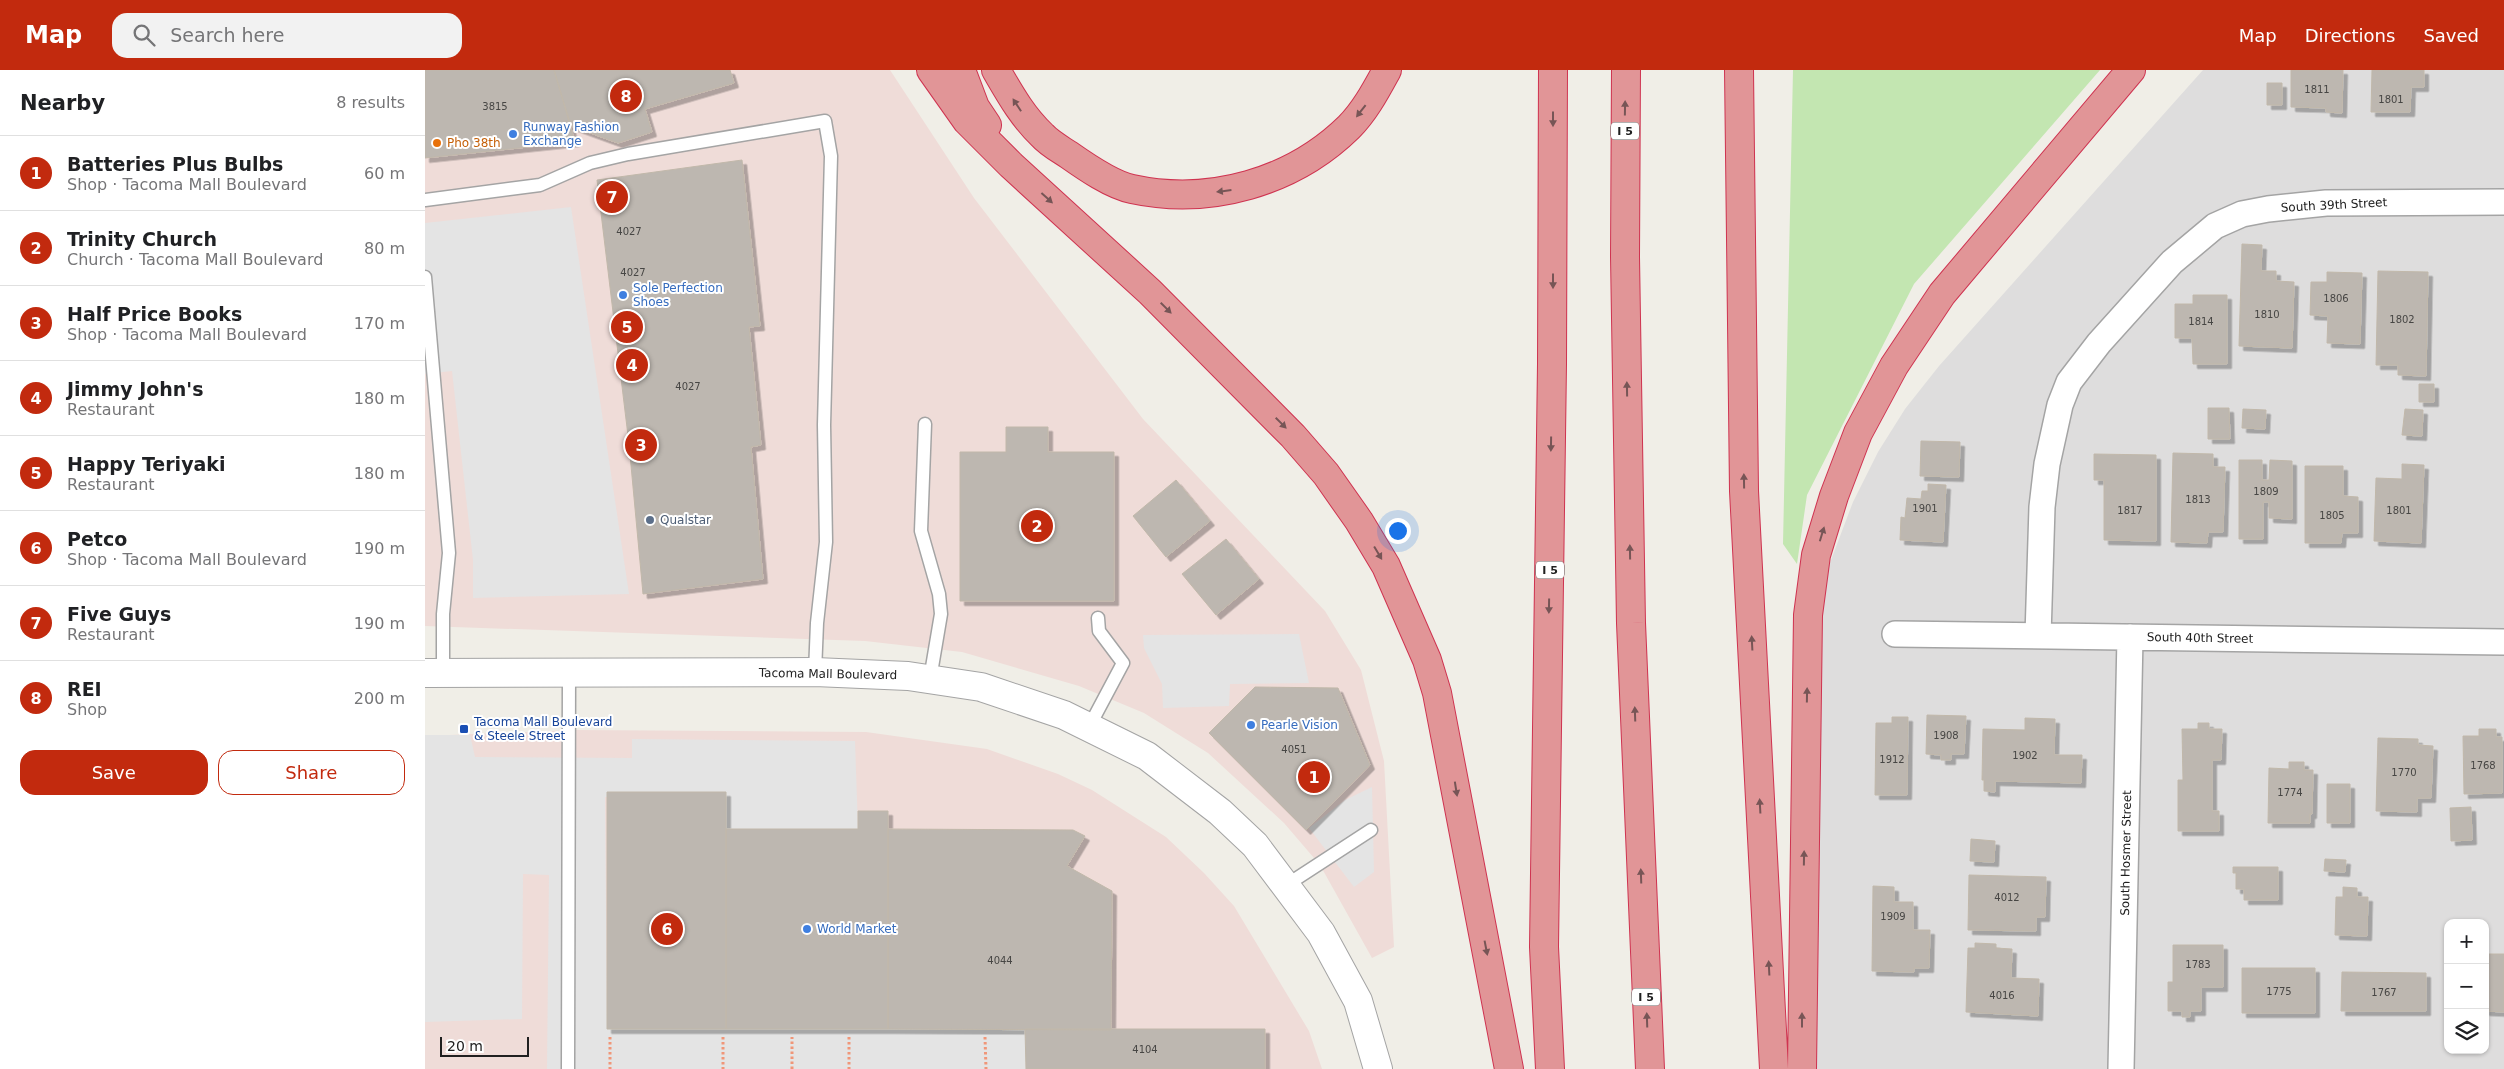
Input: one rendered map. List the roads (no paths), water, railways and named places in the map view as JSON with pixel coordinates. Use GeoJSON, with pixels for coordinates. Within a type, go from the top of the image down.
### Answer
{"type":"FeatureCollection","features":[{"type":"Feature","properties":{"kind":"highway"},"geometry":{"type":"LineString","coordinates":[[931,70],[967,121],[1011,165],[1150,292],[1293,436],[1325,474],[1359,521],[1386,566],[1427,660],[1437,692],[1509,1069]]}},
{"type":"Feature","properties":{"kind":"highway"},"geometry":{"type":"LineString","coordinates":[[961,70],[975,107],[1011,165]]}},
{"type":"Feature","properties":{"kind":"highway"},"geometry":{"type":"LineString","coordinates":[[996,70],[1018,108],[1043,136],[1088,169],[1131,189],[1177,195],[1230,190],[1276,177],[1317,154],[1350,126],[1371,98],[1387,70]]}},
{"type":"Feature","properties":{"kind":"highway","name":"I 5"},"geometry":{"type":"LineString","coordinates":[[1550,1069],[1544,947],[1553,364],[1553,70]]}},
{"type":"Feature","properties":{"kind":"highway","name":"I 5"},"geometry":{"type":"LineString","coordinates":[[1626,70],[1625,257],[1631,623],[1650,1069]]}},
{"type":"Feature","properties":{"kind":"highway"},"geometry":{"type":"LineString","coordinates":[[1802,1069],[1808,615],[1816,555],[1834,496],[1858,433],[1889,374],[1941,294],[2131,70]]}},
{"type":"Feature","properties":{"kind":"highway"},"geometry":{"type":"LineString","coordinates":[[1740,73],[1744,491],[1774,1069]]}},
{"type":"Feature","properties":{"kind":"street","name":"South 39th Street"},"geometry":{"type":"LineString","coordinates":[[2038,636],[2040,546],[2047,464],[2060,405],[2069,382],[2123,313],[2172,262],[2207,231],[2232,218],[2268,209],[2307,204],[2504,202]]}},
{"type":"Feature","properties":{"kind":"street","name":"South 40th Street"},"geometry":{"type":"LineString","coordinates":[[1895,634],[2504,642]]}},
{"type":"Feature","properties":{"kind":"street","name":"South Hosmer Street"},"geometry":{"type":"LineString","coordinates":[[2121,1069],[2130,637]]}},
{"type":"Feature","properties":{"kind":"street","name":"Tacoma Mall Boulevard"},"geometry":{"type":"LineString","coordinates":[[434,673],[871,673],[981,687],[1064,715],[1147,756],[1220,812],[1255,845],[1321,933],[1358,1001],[1378,1069]]}},
{"type":"Feature","properties":{"kind":"lane"},"geometry":{"type":"LineString","coordinates":[[425,200],[540,185],[590,163],[775,128],[825,121],[831,156],[824,425],[826,542],[817,623],[815,672]]}},
{"type":"Feature","properties":{"kind":"lane"},"geometry":{"type":"LineString","coordinates":[[425,277],[430,390],[449,553],[443,614],[434,673]]}},
{"type":"Feature","properties":{"kind":"lane"},"geometry":{"type":"LineString","coordinates":[[925,424],[921,531],[939,594],[941,614],[930,679]]}},
{"type":"Feature","properties":{"kind":"lane"},"geometry":{"type":"LineString","coordinates":[[1089,727],[1123,664],[1099,632],[1098,618]]}},
{"type":"Feature","properties":{"kind":"lane"},"geometry":{"type":"LineString","coordinates":[[567,1069],[569,673]]}},
{"type":"Feature","properties":{"kind":"lane"},"geometry":{"type":"LineString","coordinates":[[1285,886],[1371,830]]}},
{"type":"Feature","properties":{"kind":"place","name":"REI"},"geometry":{"type":"Point","coordinates":[626,96]}},
{"type":"Feature","properties":{"kind":"place","name":"Runway Fashion Exchange"},"geometry":{"type":"Point","coordinates":[513,134]}},
{"type":"Feature","properties":{"kind":"place","name":"Pho 38th"},"geometry":{"type":"Point","coordinates":[437,143]}},
{"type":"Feature","properties":{"kind":"place","name":"Five Guys"},"geometry":{"type":"Point","coordinates":[612,197]}},
{"type":"Feature","properties":{"kind":"place","name":"Sole Perfection Shoes"},"geometry":{"type":"Point","coordinates":[623,295]}},
{"type":"Feature","properties":{"kind":"place","name":"Happy Teriyaki"},"geometry":{"type":"Point","coordinates":[627,327]}},
{"type":"Feature","properties":{"kind":"place","name":"Jimmy John's"},"geometry":{"type":"Point","coordinates":[632,365]}},
{"type":"Feature","properties":{"kind":"place","name":"Half Price Books"},"geometry":{"type":"Point","coordinates":[641,445]}},
{"type":"Feature","properties":{"kind":"place","name":"Qualstar"},"geometry":{"type":"Point","coordinates":[650,520]}},
{"type":"Feature","properties":{"kind":"place","name":"Trinity Church"},"geometry":{"type":"Point","coordinates":[1037,526]}},
{"type":"Feature","properties":{"kind":"place","name":"Pearle Vision"},"geometry":{"type":"Point","coordinates":[1251,725]}},
{"type":"Feature","properties":{"kind":"place","name":"Tacoma Mall Boulevard & Steele Street"},"geometry":{"type":"Point","coordinates":[464,729]}},
{"type":"Feature","properties":{"kind":"place","name":"Batteries Plus Bulbs"},"geometry":{"type":"Point","coordinates":[1314,777]}},
{"type":"Feature","properties":{"kind":"place","name":"Petco"},"geometry":{"type":"Point","coordinates":[667,929]}},
{"type":"Feature","properties":{"kind":"place","name":"World Market"},"geometry":{"type":"Point","coordinates":[807,929]}}]}
